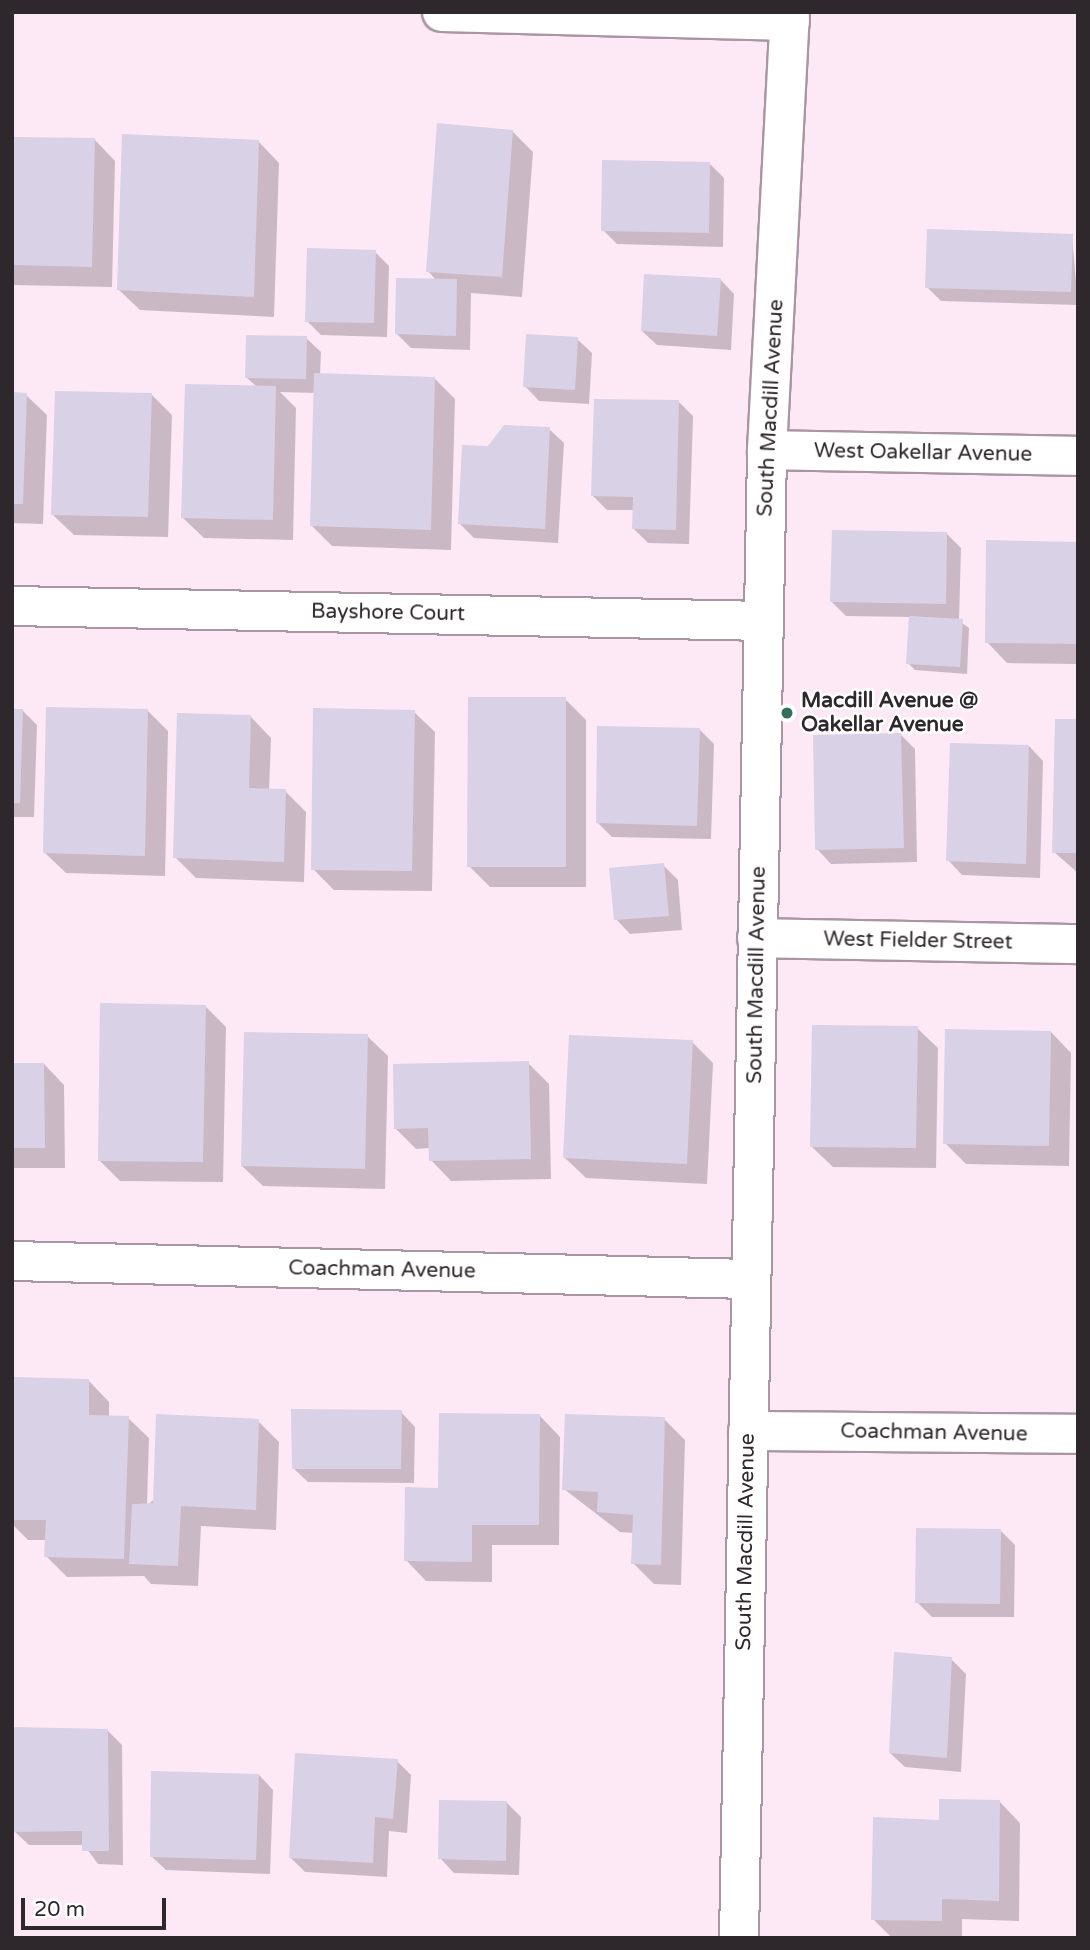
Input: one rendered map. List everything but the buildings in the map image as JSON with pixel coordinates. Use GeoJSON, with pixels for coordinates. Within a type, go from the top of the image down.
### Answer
{"type":"FeatureCollection","features":[{"type":"Feature","properties":{"kind":"street"},"geometry":{"type":"LineString","coordinates":[[442,12],[790,16]]}},
{"type":"Feature","properties":{"kind":"street","name":"South Macdill Avenue"},"geometry":{"type":"LineString","coordinates":[[739,1938],[767,450],[790,16]]}},
{"type":"Feature","properties":{"kind":"street","name":"West Oakellar Avenue"},"geometry":{"type":"LineString","coordinates":[[767,450],[1078,456]]}},
{"type":"Feature","properties":{"kind":"street","name":"Bayshore Court"},"geometry":{"type":"LineString","coordinates":[[12,606],[763,621]]}},
{"type":"Feature","properties":{"kind":"street","name":"West Fielder Street"},"geometry":{"type":"LineString","coordinates":[[757,938],[1078,944]]}},
{"type":"Feature","properties":{"kind":"street","name":"Coachman Avenue"},"geometry":{"type":"LineString","coordinates":[[12,1261],[751,1279]]}},
{"type":"Feature","properties":{"kind":"street","name":"Coachman Avenue"},"geometry":{"type":"LineString","coordinates":[[748,1431],[1078,1434]]}},
{"type":"Feature","properties":{"kind":"place","name":"Macdill Avenue @ Oakellar Avenue"},"geometry":{"type":"Point","coordinates":[787,713]}}]}
